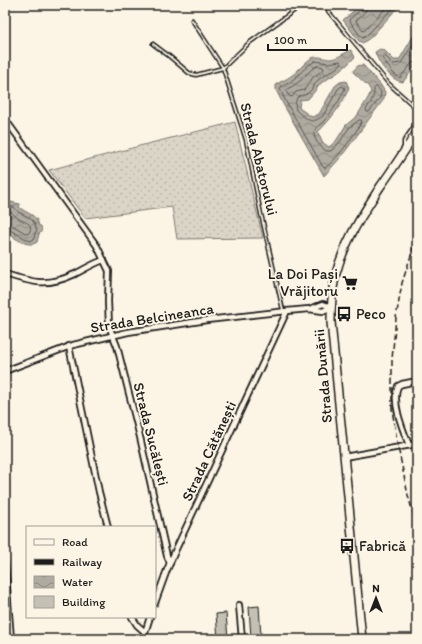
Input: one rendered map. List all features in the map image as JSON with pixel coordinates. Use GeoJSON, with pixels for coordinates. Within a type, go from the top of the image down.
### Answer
{"type":"FeatureCollection","features":[{"type":"Feature","properties":{"kind":"highway","name":"Strada Dunării"},"geometry":{"type":"LineString","coordinates":[[362,639],[331,322],[332,291],[344,248],[350,236],[417,132]]}},
{"type":"Feature","properties":{"kind":"street","name":"Strada Sucălești"},"geometry":{"type":"LineString","coordinates":[[5,119],[97,246],[109,271],[109,326],[117,346],[167,556],[170,563]]}},
{"type":"Feature","properties":{"kind":"street"},"geometry":{"type":"LineString","coordinates":[[5,274],[31,282],[44,283],[74,274],[104,260]]}},
{"type":"Feature","properties":{"kind":"street","name":"Strada Belcineanca"},"geometry":{"type":"LineString","coordinates":[[5,371],[69,346],[112,335],[200,321],[285,311],[309,309],[323,311],[332,307]]}},
{"type":"Feature","properties":{"kind":"street","name":"Strada Cătănești"},"geometry":{"type":"LineString","coordinates":[[156,599],[170,563],[285,311]]}},
{"type":"Feature","properties":{"kind":"street"},"geometry":{"type":"LineString","coordinates":[[69,346],[108,526]]}},
{"type":"Feature","properties":{"kind":"street"},"geometry":{"type":"LineString","coordinates":[[409,445],[398,417],[396,398],[397,389],[398,386],[402,384],[417,381]]}},
{"type":"Feature","properties":{"kind":"street"},"geometry":{"type":"LineString","coordinates":[[344,457],[417,444]]}},
{"type":"Feature","properties":{"kind":"street"},"geometry":{"type":"LineString","coordinates":[[5,563],[11,639]]}},
{"type":"Feature","properties":{"kind":"street"},"geometry":{"type":"LineString","coordinates":[[239,605],[242,639]]}},
{"type":"Feature","properties":{"kind":"street"},"geometry":{"type":"LineString","coordinates":[[132,618],[136,625],[145,632]]}},
{"type":"Feature","properties":{"kind":"street"},"geometry":{"type":"LineString","coordinates":[[142,639],[150,618]]}},
{"type":"Feature","properties":{"kind":"lane"},"geometry":{"type":"LineString","coordinates":[[153,44],[189,72],[196,75],[223,68],[249,43],[302,5]]}},
{"type":"Feature","properties":{"kind":"lane"},"geometry":{"type":"LineString","coordinates":[[328,5],[328,11],[388,83],[417,109]]}},
{"type":"Feature","properties":{"kind":"lane","name":"Strada Abatorului"},"geometry":{"type":"LineString","coordinates":[[192,20],[223,68],[246,140],[261,214],[285,311]]}},
{"type":"Feature","properties":{"kind":"lane"},"geometry":{"type":"LineString","coordinates":[[404,151],[404,141],[417,124]]}},
{"type":"Feature","properties":{"kind":"shaded area"},"geometry":{"type":"Polygon","coordinates":[[[235,122],[263,238],[177,239],[172,207],[85,218],[49,170],[147,144],[235,122]]]}},
{"type":"Feature","properties":{"kind":"water"},"geometry":{"type":"Polygon","coordinates":[[[360,5],[400,5],[371,37],[363,43],[359,41],[343,20],[360,5]]]}},
{"type":"Feature","properties":{"kind":"water"},"geometry":{"type":"Polygon","coordinates":[[[417,30],[417,64],[403,82],[398,81],[386,71],[375,52],[380,49],[384,50],[394,60],[399,60],[417,30]]]}},
{"type":"Feature","properties":{"kind":"water"},"geometry":{"type":"Polygon","coordinates":[[[351,50],[355,57],[337,73],[321,83],[308,99],[300,100],[299,108],[312,117],[319,114],[335,86],[340,82],[346,81],[349,88],[340,106],[318,132],[322,142],[329,147],[336,141],[346,125],[357,116],[371,91],[368,86],[353,72],[359,65],[363,65],[380,84],[385,92],[384,99],[341,157],[324,176],[283,104],[276,90],[276,84],[285,80],[314,57],[331,59],[339,57],[351,50]]]}},
{"type":"Feature","properties":{"kind":"water"},"geometry":{"type":"Polygon","coordinates":[[[11,202],[20,204],[19,207],[34,217],[39,226],[41,226],[42,231],[39,234],[37,242],[33,244],[25,243],[16,239],[5,231],[5,203],[11,202]]]}},
{"type":"Feature","properties":{"kind":"building"},"geometry":{"type":"Polygon","coordinates":[[[259,606],[261,637],[251,638],[249,607],[259,606]]]}},
{"type":"Feature","properties":{"kind":"building"},"geometry":{"type":"Polygon","coordinates":[[[226,613],[228,639],[218,639],[216,614],[226,613]]]}},
{"type":"Feature","properties":{"kind":"railway"},"geometry":{"type":"LineString","coordinates":[[417,237],[402,283],[396,318],[392,359],[392,409],[408,495],[417,528]]}},
{"type":"Feature","properties":{"kind":"place","name":"La Doi Pași Vrăjitoru"},"geometry":{"type":"Point","coordinates":[350,283]}},
{"type":"Feature","properties":{"kind":"place","name":"Peco"},"geometry":{"type":"Point","coordinates":[344,314]}},
{"type":"Feature","properties":{"kind":"place","name":"Fabrică"},"geometry":{"type":"Point","coordinates":[347,546]}}]}
